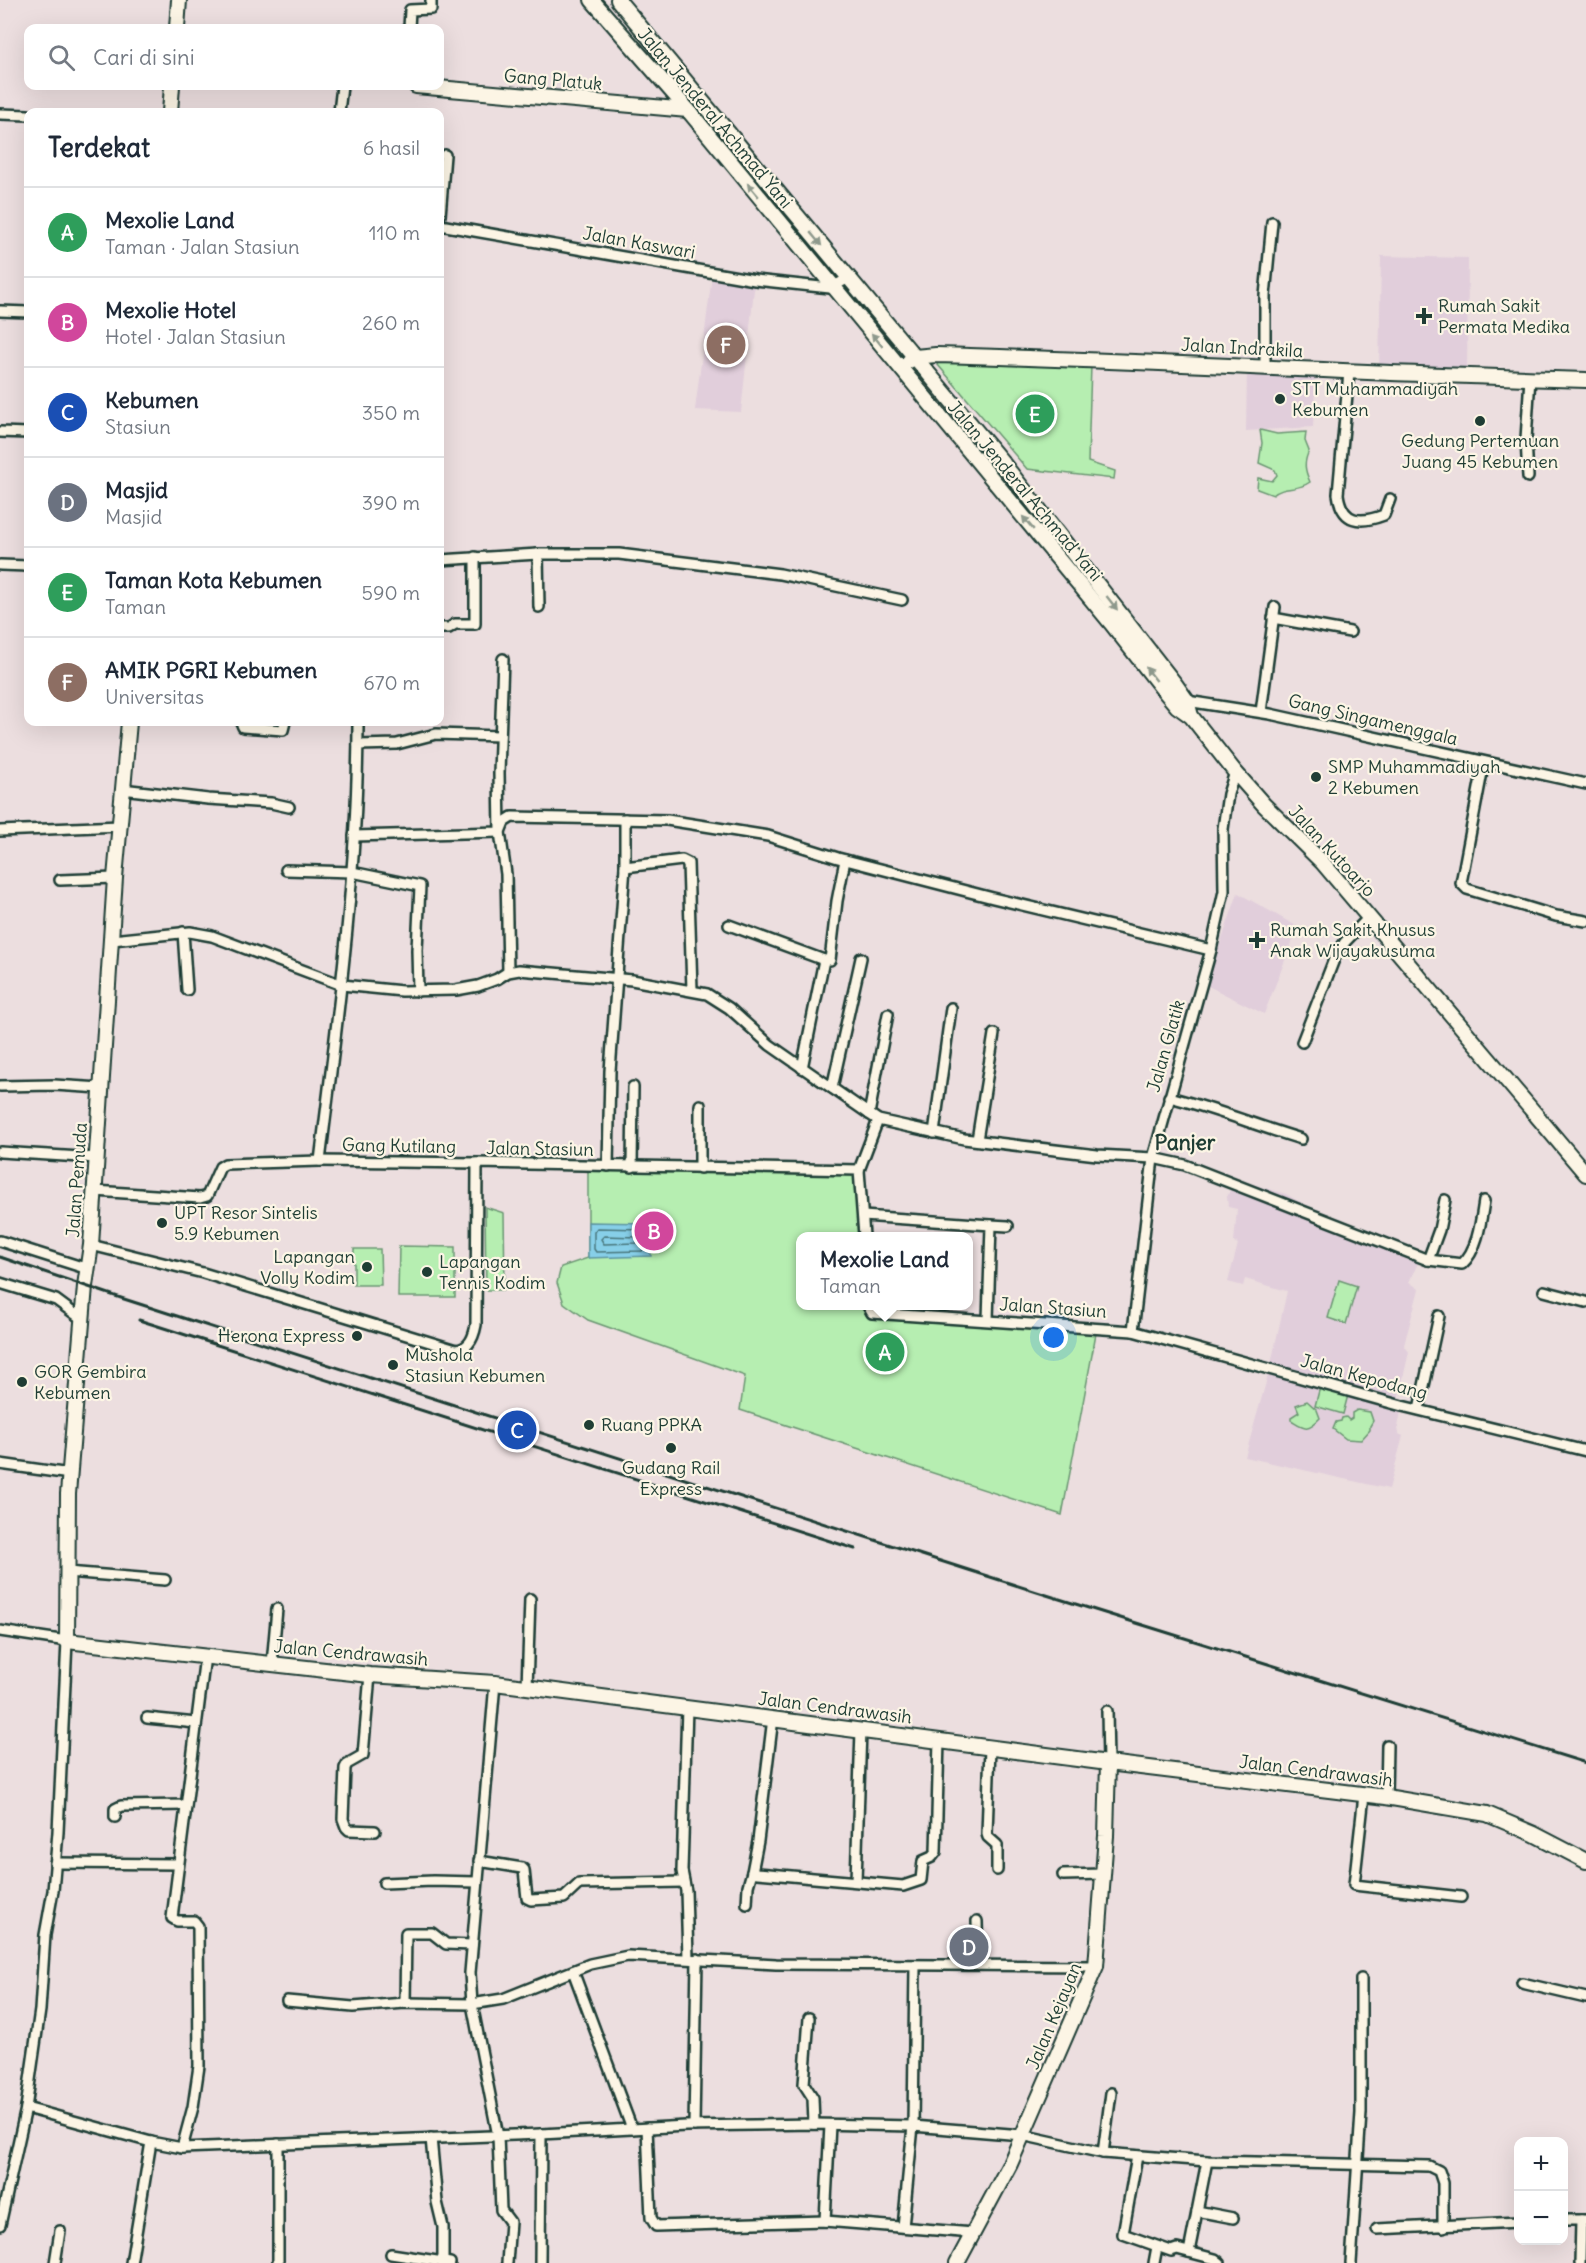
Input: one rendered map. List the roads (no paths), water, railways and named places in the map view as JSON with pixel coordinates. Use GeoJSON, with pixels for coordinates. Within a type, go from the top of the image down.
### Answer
{"type":"FeatureCollection","features":[{"type":"Feature","properties":{"kind":"main road"},"geometry":{"type":"LineString","coordinates":[[177,24],[179,0]]}},
{"type":"Feature","properties":{"kind":"main road","name":"Jalan Jenderal Achmad Yani"},"geometry":{"type":"LineString","coordinates":[[592,0],[688,110],[898,366],[1182,704]]}},
{"type":"Feature","properties":{"kind":"main road","name":"Jalan Jenderal Achmad Yani"},"geometry":{"type":"LineString","coordinates":[[618,0],[970,423],[1081,563],[1191,716]]}},
{"type":"Feature","properties":{"kind":"main road","name":"Gang Platuk"},"geometry":{"type":"LineString","coordinates":[[444,88],[688,110]]}},
{"type":"Feature","properties":{"kind":"main road"},"geometry":{"type":"LineString","coordinates":[[170,108],[172,90]]}},
{"type":"Feature","properties":{"kind":"main road","name":"Jalan Indrakila"},"geometry":{"type":"LineString","coordinates":[[898,366],[915,357],[936,355],[1586,380]]}},
{"type":"Feature","properties":{"kind":"main road"},"geometry":{"type":"LineString","coordinates":[[954,433],[970,423]]}},
{"type":"Feature","properties":{"kind":"main road","name":"Jalan Kutoarjo"},"geometry":{"type":"LineString","coordinates":[[1191,716],[1264,805],[1322,862],[1586,1174]]}},
{"type":"Feature","properties":{"kind":"main road","name":"Jalan Pemuda"},"geometry":{"type":"LineString","coordinates":[[67,1641],[70,1474],[91,1245],[115,878],[129,726]]}},
{"type":"Feature","properties":{"kind":"main road","name":"Jalan Cendrawasih"},"geometry":{"type":"LineString","coordinates":[[67,1641],[370,1675],[495,1683],[1386,1797],[1487,1814],[1534,1834],[1586,1861]]}},
{"type":"Feature","properties":{"kind":"main road","name":"Jalan Kejayan"},"geometry":{"type":"LineString","coordinates":[[957,2263],[1010,2164],[1096,1966],[1108,1763]]}},
{"type":"Feature","properties":{"kind":"street"},"geometry":{"type":"LineString","coordinates":[[409,24],[410,10],[431,9],[431,0]]}},
{"type":"Feature","properties":{"kind":"street"},"geometry":{"type":"LineString","coordinates":[[339,108],[342,90]]}},
{"type":"Feature","properties":{"kind":"street"},"geometry":{"type":"LineString","coordinates":[[0,114],[24,115]]}},
{"type":"Feature","properties":{"kind":"street"},"geometry":{"type":"LineString","coordinates":[[444,167],[445,155]]}},
{"type":"Feature","properties":{"kind":"street"},"geometry":{"type":"LineString","coordinates":[[1265,366],[1265,296],[1272,222]]}},
{"type":"Feature","properties":{"kind":"street","name":"Jalan Kaswari"},"geometry":{"type":"LineString","coordinates":[[444,226],[755,280],[834,287]]}},
{"type":"Feature","properties":{"kind":"street"},"geometry":{"type":"LineString","coordinates":[[834,287],[849,278]]}},
{"type":"Feature","properties":{"kind":"street"},"geometry":{"type":"LineString","coordinates":[[0,312],[24,312]]}},
{"type":"Feature","properties":{"kind":"street"},"geometry":{"type":"LineString","coordinates":[[1349,372],[1338,494],[1340,504],[1346,515],[1357,520],[1370,520],[1384,515],[1390,499]]}},
{"type":"Feature","properties":{"kind":"street"},"geometry":{"type":"LineString","coordinates":[[1528,477],[1526,439],[1530,378]]}},
{"type":"Feature","properties":{"kind":"street"},"geometry":{"type":"LineString","coordinates":[[0,432],[24,433]]}},
{"type":"Feature","properties":{"kind":"street"},"geometry":{"type":"LineString","coordinates":[[538,554],[539,607]]}},
{"type":"Feature","properties":{"kind":"street"},"geometry":{"type":"LineString","coordinates":[[444,560],[538,554],[619,554],[780,574],[902,600]]}},
{"type":"Feature","properties":{"kind":"street"},"geometry":{"type":"LineString","coordinates":[[444,628],[455,624],[475,624],[475,556]]}},
{"type":"Feature","properties":{"kind":"street"},"geometry":{"type":"LineString","coordinates":[[0,565],[24,566]]}},
{"type":"Feature","properties":{"kind":"street"},"geometry":{"type":"LineString","coordinates":[[1261,712],[1275,607]]}},
{"type":"Feature","properties":{"kind":"street"},"geometry":{"type":"LineString","coordinates":[[1273,618],[1350,632]]}},
{"type":"Feature","properties":{"kind":"street"},"geometry":{"type":"LineString","coordinates":[[503,659],[498,773],[500,832],[506,874],[508,972]]}},
{"type":"Feature","properties":{"kind":"street","name":"Gang Singamenggala"},"geometry":{"type":"LineString","coordinates":[[1182,704],[1261,712],[1586,784]]}},
{"type":"Feature","properties":{"kind":"street"},"geometry":{"type":"LineString","coordinates":[[243,726],[283,730],[284,726]]}},
{"type":"Feature","properties":{"kind":"street"},"geometry":{"type":"LineString","coordinates":[[320,1161],[342,985],[352,872],[358,726]]}},
{"type":"Feature","properties":{"kind":"street"},"geometry":{"type":"LineString","coordinates":[[358,745],[397,744],[436,734],[500,736]]}},
{"type":"Feature","properties":{"kind":"street"},"geometry":{"type":"LineString","coordinates":[[1484,762],[1461,883],[1467,888],[1556,916],[1586,921]]}},
{"type":"Feature","properties":{"kind":"street","name":"Jalan Glatik"},"geometry":{"type":"LineString","coordinates":[[1133,1331],[1152,1158],[1211,950],[1224,891],[1223,829],[1228,794],[1235,772]]}},
{"type":"Feature","properties":{"kind":"street"},"geometry":{"type":"LineString","coordinates":[[122,789],[208,799],[272,803],[289,807]]}},
{"type":"Feature","properties":{"kind":"street"},"geometry":{"type":"LineString","coordinates":[[500,832],[504,822],[512,817],[667,820],[768,836],[845,860],[1211,950]]}},
{"type":"Feature","properties":{"kind":"street"},"geometry":{"type":"LineString","coordinates":[[608,1166],[610,1071],[625,867],[625,819]]}},
{"type":"Feature","properties":{"kind":"street"},"geometry":{"type":"LineString","coordinates":[[0,831],[120,826]]}},
{"type":"Feature","properties":{"kind":"street"},"geometry":{"type":"LineString","coordinates":[[354,836],[500,832]]}},
{"type":"Feature","properties":{"kind":"street"},"geometry":{"type":"LineString","coordinates":[[625,867],[682,860],[688,863],[692,990]]}},
{"type":"Feature","properties":{"kind":"street"},"geometry":{"type":"LineString","coordinates":[[729,925],[824,960],[831,959],[837,901],[845,860]]}},
{"type":"Feature","properties":{"kind":"street"},"geometry":{"type":"LineString","coordinates":[[286,870],[352,872],[420,886],[418,991]]}},
{"type":"Feature","properties":{"kind":"street"},"geometry":{"type":"LineString","coordinates":[[60,880],[115,878]]}},
{"type":"Feature","properties":{"kind":"street"},"geometry":{"type":"LineString","coordinates":[[1302,1042],[1335,957],[1345,942],[1369,917]]}},
{"type":"Feature","properties":{"kind":"street"},"geometry":{"type":"LineString","coordinates":[[183,932],[187,990]]}},
{"type":"Feature","properties":{"kind":"street"},"geometry":{"type":"LineString","coordinates":[[112,940],[183,932],[212,936],[342,985],[402,991],[467,988],[519,970],[617,978],[692,990],[707,994],[729,1008],[770,1046],[878,1120],[977,1140],[1097,1155],[1152,1158],[1185,1165],[1428,1260],[1462,1264],[1468,1258],[1480,1224],[1484,1201]]}},
{"type":"Feature","properties":{"kind":"street"},"geometry":{"type":"LineString","coordinates":[[832,1088],[861,958]]}},
{"type":"Feature","properties":{"kind":"street"},"geometry":{"type":"LineString","coordinates":[[802,1068],[824,960]]}},
{"type":"Feature","properties":{"kind":"street"},"geometry":{"type":"LineString","coordinates":[[934,1132],[951,1008]]}},
{"type":"Feature","properties":{"kind":"street"},"geometry":{"type":"LineString","coordinates":[[869,1114],[888,1014]]}},
{"type":"Feature","properties":{"kind":"street"},"geometry":{"type":"LineString","coordinates":[[977,1140],[994,1034]]}},
{"type":"Feature","properties":{"kind":"street"},"geometry":{"type":"LineString","coordinates":[[0,1086],[54,1085],[101,1088]]}},
{"type":"Feature","properties":{"kind":"street"},"geometry":{"type":"LineString","coordinates":[[632,1167],[633,1087]]}},
{"type":"Feature","properties":{"kind":"street"},"geometry":{"type":"LineString","coordinates":[[1169,1097],[1195,1103],[1259,1127],[1301,1139]]}},
{"type":"Feature","properties":{"kind":"street"},"geometry":{"type":"LineString","coordinates":[[700,1106],[700,1168]]}},
{"type":"Feature","properties":{"kind":"street"},"geometry":{"type":"LineString","coordinates":[[864,1232],[859,1170],[878,1120]]}},
{"type":"Feature","properties":{"kind":"street"},"geometry":{"type":"LineString","coordinates":[[0,1152],[97,1158]]}},
{"type":"Feature","properties":{"kind":"street","name":"Gang Kutilang"},"geometry":{"type":"LineString","coordinates":[[95,1191],[200,1198],[207,1196],[220,1167],[225,1164],[320,1161],[477,1163]]}},
{"type":"Feature","properties":{"kind":"street","name":"Jalan Stasiun"},"geometry":{"type":"LineString","coordinates":[[91,1245],[203,1273],[456,1350],[462,1349],[473,1338],[476,1325],[477,1163],[859,1170]]}},
{"type":"Feature","properties":{"kind":"street"},"geometry":{"type":"LineString","coordinates":[[1428,1260],[1439,1230],[1445,1200]]}},
{"type":"Feature","properties":{"kind":"street"},"geometry":{"type":"LineString","coordinates":[[863,1216],[1008,1226]]}},
{"type":"Feature","properties":{"kind":"street"},"geometry":{"type":"LineString","coordinates":[[988,1320],[991,1225]]}},
{"type":"Feature","properties":{"kind":"street"},"geometry":{"type":"LineString","coordinates":[[0,1241],[88,1269]]}},
{"type":"Feature","properties":{"kind":"street"},"geometry":{"type":"LineString","coordinates":[[0,1283],[56,1300],[83,1320]]}},
{"type":"Feature","properties":{"kind":"street"},"geometry":{"type":"LineString","coordinates":[[1544,1291],[1586,1300],[1586,1302]]}},
{"type":"Feature","properties":{"kind":"street","name":"Jalan Stasiun"},"geometry":{"type":"LineString","coordinates":[[870,1310],[872,1313],[1133,1331]]}},
{"type":"Feature","properties":{"kind":"street"},"geometry":{"type":"LineString","coordinates":[[1419,1409],[1439,1316]]}},
{"type":"Feature","properties":{"kind":"street","name":"Jalan Kepodang"},"geometry":{"type":"LineString","coordinates":[[1133,1331],[1419,1409],[1586,1451]]}},
{"type":"Feature","properties":{"kind":"street"},"geometry":{"type":"LineString","coordinates":[[0,1464],[70,1474]]}},
{"type":"Feature","properties":{"kind":"street"},"geometry":{"type":"LineString","coordinates":[[67,1572],[165,1580]]}},
{"type":"Feature","properties":{"kind":"street"},"geometry":{"type":"LineString","coordinates":[[527,1687],[530,1599]]}},
{"type":"Feature","properties":{"kind":"street"},"geometry":{"type":"LineString","coordinates":[[272,1664],[277,1609]]}},
{"type":"Feature","properties":{"kind":"street"},"geometry":{"type":"LineString","coordinates":[[0,1631],[67,1641],[53,1891],[45,1935],[40,2010],[26,2108],[0,2225]]}},
{"type":"Feature","properties":{"kind":"street"},"geometry":{"type":"LineString","coordinates":[[182,2148],[193,2107],[199,2066],[198,1926],[194,1921],[177,1921],[172,1918],[204,1656]]}},
{"type":"Feature","properties":{"kind":"street"},"geometry":{"type":"LineString","coordinates":[[370,1675],[363,1755],[347,1764],[345,1768],[343,1820],[349,1830],[375,1831]]}},
{"type":"Feature","properties":{"kind":"street"},"geometry":{"type":"LineString","coordinates":[[495,1683],[470,1973],[472,2004],[498,2136],[501,2210],[510,2222],[507,2263]]}},
{"type":"Feature","properties":{"kind":"street"},"geometry":{"type":"LineString","coordinates":[[687,1707],[683,1882],[686,1891],[692,1959],[694,2126]]}},
{"type":"Feature","properties":{"kind":"street"},"geometry":{"type":"LineString","coordinates":[[1107,1711],[1108,1763]]}},
{"type":"Feature","properties":{"kind":"street"},"geometry":{"type":"LineString","coordinates":[[147,1718],[196,1723]]}},
{"type":"Feature","properties":{"kind":"street"},"geometry":{"type":"LineString","coordinates":[[747,1904],[748,1886],[758,1841],[773,1718]]}},
{"type":"Feature","properties":{"kind":"street"},"geometry":{"type":"LineString","coordinates":[[856,1881],[861,1730]]}},
{"type":"Feature","properties":{"kind":"street"},"geometry":{"type":"LineString","coordinates":[[752,1872],[903,1886],[921,1880],[923,1861],[932,1857],[936,1852],[939,1740]]}},
{"type":"Feature","properties":{"kind":"street"},"geometry":{"type":"LineString","coordinates":[[1386,1797],[1387,1745]]}},
{"type":"Feature","properties":{"kind":"street"},"geometry":{"type":"LineString","coordinates":[[990,1747],[987,1834],[997,1845],[997,1870]]}},
{"type":"Feature","properties":{"kind":"street"},"geometry":{"type":"LineString","coordinates":[[1364,1795],[1354,1885],[1461,1897]]}},
{"type":"Feature","properties":{"kind":"street"},"geometry":{"type":"LineString","coordinates":[[115,1817],[116,1809],[121,1806],[186,1805]]}},
{"type":"Feature","properties":{"kind":"street"},"geometry":{"type":"LineString","coordinates":[[479,1861],[524,1869],[527,1898],[531,1900],[564,1898],[579,1884],[683,1882]]}},
{"type":"Feature","properties":{"kind":"street"},"geometry":{"type":"LineString","coordinates":[[55,1863],[178,1864]]}},
{"type":"Feature","properties":{"kind":"street"},"geometry":{"type":"LineString","coordinates":[[1063,1875],[1103,1874]]}},
{"type":"Feature","properties":{"kind":"street"},"geometry":{"type":"LineString","coordinates":[[384,1883],[477,1882]]}},
{"type":"Feature","properties":{"kind":"street"},"geometry":{"type":"LineString","coordinates":[[978,1921],[978,1965]]}},
{"type":"Feature","properties":{"kind":"street"},"geometry":{"type":"LineString","coordinates":[[405,2003],[406,1933],[432,1933],[446,1944],[472,1945]]}},
{"type":"Feature","properties":{"kind":"street"},"geometry":{"type":"LineString","coordinates":[[286,2001],[352,2007],[405,2003],[472,2004],[503,1999],[590,1964],[628,1956],[776,1964],[1096,1966]]}},
{"type":"Feature","properties":{"kind":"street"},"geometry":{"type":"LineString","coordinates":[[903,2227],[913,2126],[915,1965]]}},
{"type":"Feature","properties":{"kind":"street"},"geometry":{"type":"LineString","coordinates":[[573,1971],[632,2129]]}},
{"type":"Feature","properties":{"kind":"street"},"geometry":{"type":"LineString","coordinates":[[1351,2263],[1359,2164],[1362,2056],[1361,1979]]}},
{"type":"Feature","properties":{"kind":"street"},"geometry":{"type":"LineString","coordinates":[[1522,1983],[1586,1998]]}},
{"type":"Feature","properties":{"kind":"street"},"geometry":{"type":"LineString","coordinates":[[809,2018],[804,2084],[813,2098],[814,2124]]}},
{"type":"Feature","properties":{"kind":"street"},"geometry":{"type":"LineString","coordinates":[[1103,2153],[1111,2093]]}},
{"type":"Feature","properties":{"kind":"street"},"geometry":{"type":"LineString","coordinates":[[26,2108],[151,2142],[182,2148],[694,2126],[814,2124],[913,2126],[1022,2135],[1103,2153],[1207,2161],[1429,2166],[1439,2171],[1443,2183],[1443,2227]]}},
{"type":"Feature","properties":{"kind":"street"},"geometry":{"type":"LineString","coordinates":[[825,2221],[830,2125]]}},
{"type":"Feature","properties":{"kind":"street"},"geometry":{"type":"LineString","coordinates":[[647,2128],[651,2218],[656,2226],[825,2221],[973,2233]]}},
{"type":"Feature","properties":{"kind":"street"},"geometry":{"type":"LineString","coordinates":[[540,2263],[541,2134]]}},
{"type":"Feature","properties":{"kind":"street"},"geometry":{"type":"LineString","coordinates":[[391,2254],[445,2263],[443,2227],[437,2202],[431,2138]]}},
{"type":"Feature","properties":{"kind":"street"},"geometry":{"type":"LineString","coordinates":[[131,2263],[151,2142]]}},
{"type":"Feature","properties":{"kind":"street"},"geometry":{"type":"LineString","coordinates":[[278,2144],[278,2263]]}},
{"type":"Feature","properties":{"kind":"street"},"geometry":{"type":"LineString","coordinates":[[1137,2156],[1123,2234],[1157,2247],[1189,2252],[1215,2259],[1220,2263]]}},
{"type":"Feature","properties":{"kind":"street"},"geometry":{"type":"LineString","coordinates":[[1189,2252],[1207,2161]]}},
{"type":"Feature","properties":{"kind":"street"},"geometry":{"type":"LineString","coordinates":[[1197,2211],[1233,2218]]}},
{"type":"Feature","properties":{"kind":"street"},"geometry":{"type":"LineString","coordinates":[[1580,2263],[1583,2220]]}},
{"type":"Feature","properties":{"kind":"street"},"geometry":{"type":"LineString","coordinates":[[1377,2229],[1514,2222]]}},
{"type":"Feature","properties":{"kind":"street"},"geometry":{"type":"LineString","coordinates":[[55,2263],[60,2230]]}},
{"type":"Feature","properties":{"kind":"street"},"geometry":{"type":"LineString","coordinates":[[1154,2263],[1157,2247]]}},
{"type":"Feature","properties":{"kind":"water"},"geometry":{"type":"Polygon","coordinates":[[[588,1222],[649,1223],[657,1233],[656,1241],[651,1247],[651,1256],[588,1258],[588,1222]]]}},
{"type":"Feature","properties":{"kind":"railway"},"geometry":{"type":"LineString","coordinates":[[0,1257],[124,1299],[1037,1592],[1586,1763]]}},
{"type":"Feature","properties":{"kind":"railway"},"geometry":{"type":"LineString","coordinates":[[139,1320],[855,1549]]}},
{"type":"Feature","properties":{"kind":"place","name":"Rumah Sakit Permata Medika"},"geometry":{"type":"Point","coordinates":[1424,316]}},
{"type":"Feature","properties":{"kind":"place","name":"AMIK PGRI Kebumen"},"geometry":{"type":"Point","coordinates":[726,345]}},
{"type":"Feature","properties":{"kind":"place","name":"STT Muhammadiyah Kebumen"},"geometry":{"type":"Point","coordinates":[1280,399]}},
{"type":"Feature","properties":{"kind":"place","name":"Taman Kota Kebumen"},"geometry":{"type":"Point","coordinates":[1035,414]}},
{"type":"Feature","properties":{"kind":"place","name":"Gedung Pertemuan Juang 45 Kebumen"},"geometry":{"type":"Point","coordinates":[1480,421]}},
{"type":"Feature","properties":{"kind":"place","name":"SMP Muhammadiyah 2 Kebumen"},"geometry":{"type":"Point","coordinates":[1316,777]}},
{"type":"Feature","properties":{"kind":"place","name":"Rumah Sakit Khusus Anak Wijayakusuma"},"geometry":{"type":"Point","coordinates":[1257,940]}},
{"type":"Feature","properties":{"kind":"place","name":"UPT Resor Sintelis 5.9 Kebumen"},"geometry":{"type":"Point","coordinates":[162,1223]}},
{"type":"Feature","properties":{"kind":"place","name":"Mexolie Hotel"},"geometry":{"type":"Point","coordinates":[654,1231]}},
{"type":"Feature","properties":{"kind":"place","name":"Lapangan Volly Kodim"},"geometry":{"type":"Point","coordinates":[367,1267]}},
{"type":"Feature","properties":{"kind":"place","name":"Lapangan Tennis Kodim"},"geometry":{"type":"Point","coordinates":[427,1272]}},
{"type":"Feature","properties":{"kind":"place","name":"Herona Express"},"geometry":{"type":"Point","coordinates":[357,1336]}},
{"type":"Feature","properties":{"kind":"place","name":"Mexolie Land"},"geometry":{"type":"Point","coordinates":[885,1352]}},
{"type":"Feature","properties":{"kind":"place","name":"Mushola Stasiun Kebumen"},"geometry":{"type":"Point","coordinates":[393,1365]}},
{"type":"Feature","properties":{"kind":"place","name":"GOR Gembira Kebumen"},"geometry":{"type":"Point","coordinates":[22,1382]}},
{"type":"Feature","properties":{"kind":"place","name":"Ruang PPKA"},"geometry":{"type":"Point","coordinates":[589,1425]}},
{"type":"Feature","properties":{"kind":"place","name":"Kebumen"},"geometry":{"type":"Point","coordinates":[517,1430]}},
{"type":"Feature","properties":{"kind":"place","name":"Gudang Rail Express"},"geometry":{"type":"Point","coordinates":[671,1448]}},
{"type":"Feature","properties":{"kind":"place","name":"Masjid"},"geometry":{"type":"Point","coordinates":[969,1947]}},
{"type":"Feature","properties":{"kind":"district","name":"Panjer"},"geometry":{"type":"Point","coordinates":[1185,1143]}}]}
